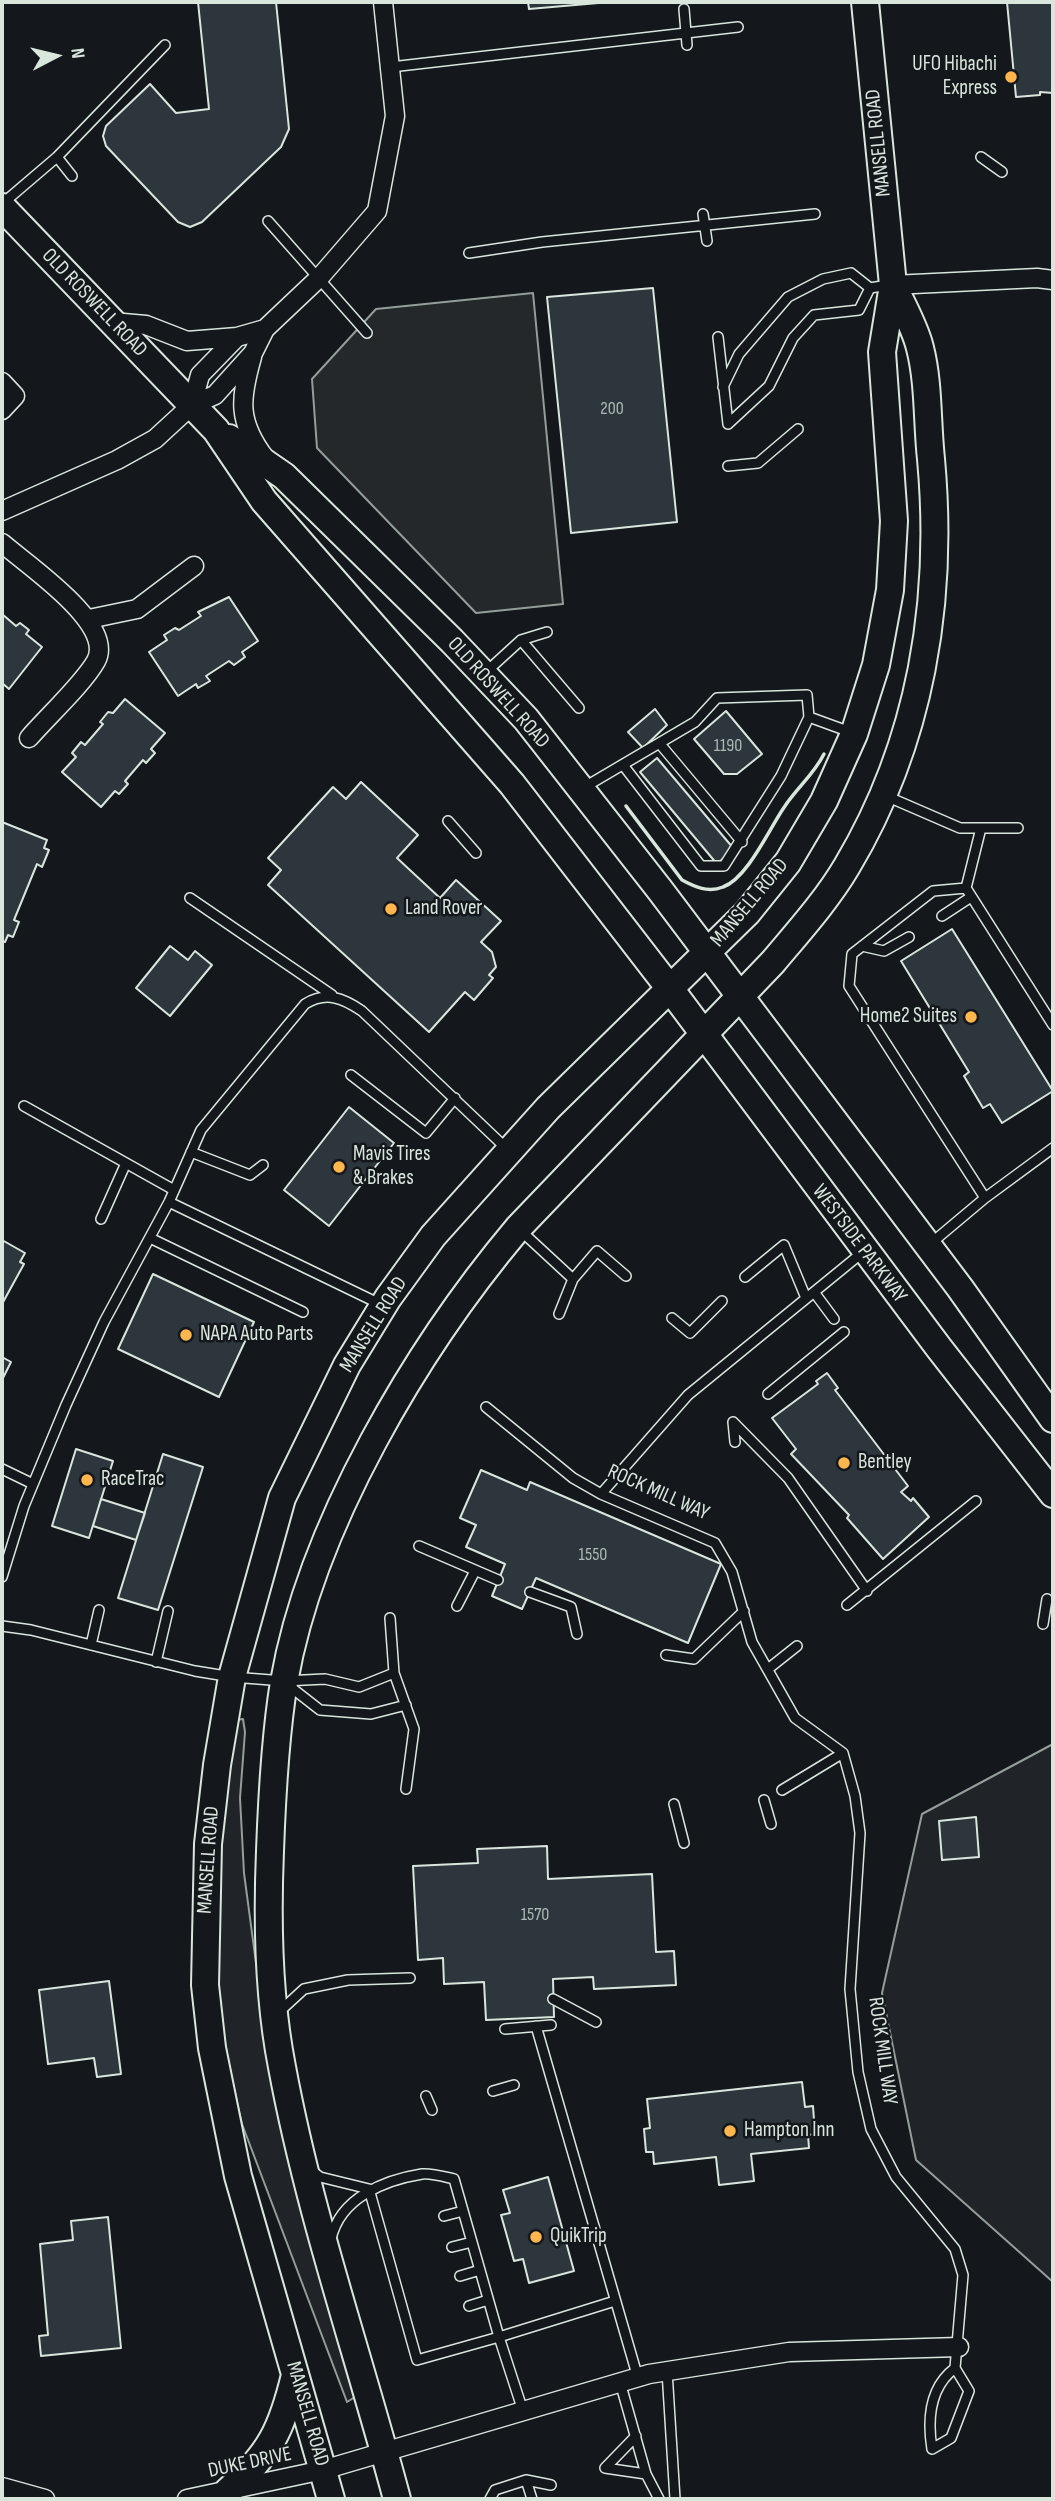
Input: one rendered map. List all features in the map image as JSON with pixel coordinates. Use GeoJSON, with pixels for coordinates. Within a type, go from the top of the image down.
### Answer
{"type":"FeatureCollection","features":[{"type":"Feature","properties":{"kind":"main road","name":"MANSELL ROAD"},"geometry":{"type":"LineString","coordinates":[[331,2499],[238,2176],[212,2048],[205,1985],[208,1844],[216,1765],[232,1677],[282,1498],[347,1365],[383,1306],[433,1236],[509,1151],[747,913],[788,862],[824,801],[854,734],[876,665],[890,590],[894,521],[882,352],[881,286],[865,2]]}},
{"type":"Feature","properties":{"kind":"main road","name":"OLD ROSWELL ROAD"},"geometry":{"type":"LineString","coordinates":[[2,205],[216,429],[271,467],[338,527],[483,674],[583,788],[738,996]]}},
{"type":"Feature","properties":{"kind":"main road","name":"MANSELL ROAD"},"geometry":{"type":"LineString","coordinates":[[397,2499],[304,2164],[281,2065],[268,1904],[272,1793],[284,1681],[318,1560],[352,1485],[421,1355],[518,1228],[773,962],[816,911],[847,867],[884,795],[916,703],[930,636],[934,566],[933,482],[920,347],[881,286]]}},
{"type":"Feature","properties":{"kind":"main road","name":"OLD ROSWELL ROAD"},"geometry":{"type":"LineString","coordinates":[[216,429],[264,501],[512,784],[671,990]]}},
{"type":"Feature","properties":{"kind":"main road","name":"WESTSIDE PARKWAY"},"geometry":{"type":"LineString","coordinates":[[671,990],[865,1251],[1053,1494]]}},
{"type":"Feature","properties":{"kind":"main road"},"geometry":{"type":"LineString","coordinates":[[738,996],[928,1246],[1053,1419]]}},
{"type":"Feature","properties":{"kind":"main road"},"geometry":{"type":"LineString","coordinates":[[228,2491],[255,2467],[285,2418],[295,2373]]}},
{"type":"Feature","properties":{"kind":"street"},"geometry":{"type":"LineString","coordinates":[[271,467],[256,446],[243,413],[242,395],[253,353],[265,329],[320,277],[377,211],[395,116],[383,2]]}},
{"type":"Feature","properties":{"kind":"street"},"geometry":{"type":"LineString","coordinates":[[881,286],[1037,278],[1053,280]]}},
{"type":"Feature","properties":{"kind":"street"},"geometry":{"type":"LineString","coordinates":[[112,322],[146,325],[187,341],[237,337],[265,329]]}},
{"type":"Feature","properties":{"kind":"street"},"geometry":{"type":"LineString","coordinates":[[192,405],[200,375],[237,337]]}},
{"type":"Feature","properties":{"kind":"street"},"geometry":{"type":"LineString","coordinates":[[2,511],[136,450],[163,433],[192,405],[215,395],[253,353]]}},
{"type":"Feature","properties":{"kind":"street"},"geometry":{"type":"LineString","coordinates":[[2,382],[15,396],[2,410]]}},
{"type":"Feature","properties":{"kind":"street"},"geometry":{"type":"LineString","coordinates":[[2,543],[89,619],[99,638],[95,662],[29,738]]}},
{"type":"Feature","properties":{"kind":"street"},"geometry":{"type":"LineString","coordinates":[[89,619],[137,609],[194,566]]}},
{"type":"Feature","properties":{"kind":"street"},"geometry":{"type":"LineString","coordinates":[[385,2453],[667,2371],[789,2352],[959,2347]]}},
{"type":"Feature","properties":{"kind":"street","name":"DUKE DRIVE"},"geometry":{"type":"LineString","coordinates":[[187,2499],[323,2470],[385,2453]]}},
{"type":"Feature","properties":{"kind":"street"},"geometry":{"type":"LineString","coordinates":[[2,2487],[45,2499]]}},
{"type":"Feature","properties":{"kind":"lane"},"geometry":{"type":"LineString","coordinates":[[684,9],[687,45]]}},
{"type":"Feature","properties":{"kind":"lane"},"geometry":{"type":"LineString","coordinates":[[391,67],[738,27]]}},
{"type":"Feature","properties":{"kind":"lane"},"geometry":{"type":"LineString","coordinates":[[2,205],[57,158],[165,45]]}},
{"type":"Feature","properties":{"kind":"lane"},"geometry":{"type":"LineString","coordinates":[[981,157],[1002,172]]}},
{"type":"Feature","properties":{"kind":"lane"},"geometry":{"type":"LineString","coordinates":[[57,158],[72,176]]}},
{"type":"Feature","properties":{"kind":"lane"},"geometry":{"type":"LineString","coordinates":[[703,214],[707,241]]}},
{"type":"Feature","properties":{"kind":"lane"},"geometry":{"type":"LineString","coordinates":[[469,253],[542,242],[760,222],[815,214]]}},
{"type":"Feature","properties":{"kind":"lane"},"geometry":{"type":"LineString","coordinates":[[268,221],[368,333]]}},
{"type":"Feature","properties":{"kind":"lane"},"geometry":{"type":"LineString","coordinates":[[718,337],[723,387],[728,424],[769,386],[793,338],[814,316],[859,310],[881,286],[850,273],[823,279],[788,297],[739,354],[723,387]]}},
{"type":"Feature","properties":{"kind":"lane"},"geometry":{"type":"LineString","coordinates":[[728,466],[758,463],[798,429]]}},
{"type":"Feature","properties":{"kind":"lane"},"geometry":{"type":"LineString","coordinates":[[483,674],[521,640],[547,632]]}},
{"type":"Feature","properties":{"kind":"lane"},"geometry":{"type":"LineString","coordinates":[[521,640],[579,708]]}},
{"type":"Feature","properties":{"kind":"lane"},"geometry":{"type":"LineString","coordinates":[[583,788],[695,722],[717,698],[807,695],[808,717],[781,776],[742,842],[724,866],[701,866],[623,765]]}},
{"type":"Feature","properties":{"kind":"lane"},"geometry":{"type":"LineString","coordinates":[[808,717],[854,734]]}},
{"type":"Feature","properties":{"kind":"lane"},"geometry":{"type":"LineString","coordinates":[[660,744],[742,842]]}},
{"type":"Feature","properties":{"kind":"lane"},"geometry":{"type":"LineString","coordinates":[[884,795],[960,828],[1017,828]]}},
{"type":"Feature","properties":{"kind":"lane"},"geometry":{"type":"LineString","coordinates":[[448,821],[476,853]]}},
{"type":"Feature","properties":{"kind":"lane"},"geometry":{"type":"LineString","coordinates":[[942,916],[968,892],[981,828]]}},
{"type":"Feature","properties":{"kind":"lane"},"geometry":{"type":"LineString","coordinates":[[968,892],[933,891],[862,946],[852,954],[849,986],[985,1198]]}},
{"type":"Feature","properties":{"kind":"lane"},"geometry":{"type":"LineString","coordinates":[[968,892],[1053,1025]]}},
{"type":"Feature","properties":{"kind":"lane"},"geometry":{"type":"LineString","coordinates":[[190,898],[333,996],[370,1017],[509,1151]]}},
{"type":"Feature","properties":{"kind":"lane"},"geometry":{"type":"LineString","coordinates":[[862,946],[884,951],[909,937]]}},
{"type":"Feature","properties":{"kind":"lane"},"geometry":{"type":"LineString","coordinates":[[2,1577],[6,1550],[99,1333],[169,1202],[201,1130],[305,1004],[324,995],[333,996]]}},
{"type":"Feature","properties":{"kind":"lane"},"geometry":{"type":"LineString","coordinates":[[351,1075],[426,1133],[455,1098]]}},
{"type":"Feature","properties":{"kind":"lane"},"geometry":{"type":"LineString","coordinates":[[24,1106],[174,1190]]}},
{"type":"Feature","properties":{"kind":"lane"},"geometry":{"type":"LineString","coordinates":[[928,1246],[985,1198],[1053,1149]]}},
{"type":"Feature","properties":{"kind":"lane"},"geometry":{"type":"LineString","coordinates":[[191,1152],[250,1175],[263,1165]]}},
{"type":"Feature","properties":{"kind":"lane"},"geometry":{"type":"LineString","coordinates":[[101,1219],[125,1163]]}},
{"type":"Feature","properties":{"kind":"lane"},"geometry":{"type":"LineString","coordinates":[[169,1202],[383,1306]]}},
{"type":"Feature","properties":{"kind":"lane"},"geometry":{"type":"LineString","coordinates":[[518,1228],[573,1279]]}},
{"type":"Feature","properties":{"kind":"lane"},"geometry":{"type":"LineString","coordinates":[[150,1238],[303,1312]]}},
{"type":"Feature","properties":{"kind":"lane"},"geometry":{"type":"LineString","coordinates":[[746,1277],[784,1245],[810,1295],[834,1319]]}},
{"type":"Feature","properties":{"kind":"lane"},"geometry":{"type":"LineString","coordinates":[[558,1314],[573,1279],[597,1251],[626,1276]]}},
{"type":"Feature","properties":{"kind":"lane"},"geometry":{"type":"LineString","coordinates":[[601,1494],[688,1395],[865,1251]]}},
{"type":"Feature","properties":{"kind":"lane"},"geometry":{"type":"LineString","coordinates":[[672,1318],[690,1333],[722,1301]]}},
{"type":"Feature","properties":{"kind":"lane"},"geometry":{"type":"LineString","coordinates":[[768,1394],[844,1332]]}},
{"type":"Feature","properties":{"kind":"lane","name":"ROCK MILL WAY"},"geometry":{"type":"LineString","coordinates":[[486,1407],[573,1478],[601,1494],[715,1543],[732,1572],[752,1642],[794,1718],[843,1754],[855,1796],[860,1833],[850,1989],[858,2072],[871,2129],[896,2177],[955,2249],[963,2275],[956,2368]]}},
{"type":"Feature","properties":{"kind":"lane"},"geometry":{"type":"LineString","coordinates":[[735,1442],[733,1422],[788,1478],[867,1591]]}},
{"type":"Feature","properties":{"kind":"lane"},"geometry":{"type":"LineString","coordinates":[[2,1469],[33,1483]]}},
{"type":"Feature","properties":{"kind":"lane"},"geometry":{"type":"LineString","coordinates":[[848,1605],[976,1501]]}},
{"type":"Feature","properties":{"kind":"lane"},"geometry":{"type":"LineString","coordinates":[[419,1546],[498,1580]]}},
{"type":"Feature","properties":{"kind":"lane"},"geometry":{"type":"LineString","coordinates":[[457,1606],[475,1570]]}},
{"type":"Feature","properties":{"kind":"lane"},"geometry":{"type":"LineString","coordinates":[[530,1592],[571,1607],[577,1634]]}},
{"type":"Feature","properties":{"kind":"lane"},"geometry":{"type":"LineString","coordinates":[[1043,1624],[1047,1599]]}},
{"type":"Feature","properties":{"kind":"lane"},"geometry":{"type":"LineString","coordinates":[[91,1645],[99,1611]]}},
{"type":"Feature","properties":{"kind":"lane"},"geometry":{"type":"LineString","coordinates":[[156,1662],[168,1611]]}},
{"type":"Feature","properties":{"kind":"lane"},"geometry":{"type":"LineString","coordinates":[[666,1655],[694,1659],[744,1611]]}},
{"type":"Feature","properties":{"kind":"lane"},"geometry":{"type":"LineString","coordinates":[[390,1618],[394,1673],[414,1729],[406,1789]]}},
{"type":"Feature","properties":{"kind":"lane"},"geometry":{"type":"LineString","coordinates":[[2,1626],[31,1630],[156,1662],[232,1677],[284,1681],[325,1679],[359,1687],[394,1673]]}},
{"type":"Feature","properties":{"kind":"lane"},"geometry":{"type":"LineString","coordinates":[[768,1669],[797,1647]]}},
{"type":"Feature","properties":{"kind":"lane"},"geometry":{"type":"LineString","coordinates":[[284,1681],[320,1710],[371,1714],[406,1705]]}},
{"type":"Feature","properties":{"kind":"lane"},"geometry":{"type":"LineString","coordinates":[[782,1790],[843,1754]]}},
{"type":"Feature","properties":{"kind":"lane"},"geometry":{"type":"LineString","coordinates":[[764,1800],[771,1824]]}},
{"type":"Feature","properties":{"kind":"lane"},"geometry":{"type":"LineString","coordinates":[[674,1804],[684,1843]]}},
{"type":"Feature","properties":{"kind":"lane"},"geometry":{"type":"LineString","coordinates":[[275,2016],[304,1989],[348,1980],[410,1978]]}},
{"type":"Feature","properties":{"kind":"lane"},"geometry":{"type":"LineString","coordinates":[[553,1999],[596,2022]]}},
{"type":"Feature","properties":{"kind":"lane"},"geometry":{"type":"LineString","coordinates":[[505,2029],[551,2025]]}},
{"type":"Feature","properties":{"kind":"lane"},"geometry":{"type":"LineString","coordinates":[[536,2026],[615,2301],[636,2437],[646,2474],[659,2499]]}},
{"type":"Feature","properties":{"kind":"lane"},"geometry":{"type":"LineString","coordinates":[[493,2091],[514,2085]]}},
{"type":"Feature","properties":{"kind":"lane"},"geometry":{"type":"LineString","coordinates":[[426,2096],[432,2110]]}},
{"type":"Feature","properties":{"kind":"lane"},"geometry":{"type":"LineString","coordinates":[[304,2164],[320,2177],[369,2189]]}},
{"type":"Feature","properties":{"kind":"lane"},"geometry":{"type":"LineString","coordinates":[[328,2252],[334,2225],[369,2189],[424,2173],[454,2179],[523,2411]]}},
{"type":"Feature","properties":{"kind":"lane"},"geometry":{"type":"LineString","coordinates":[[369,2189],[417,2360],[615,2301]]}},
{"type":"Feature","properties":{"kind":"lane"},"geometry":{"type":"LineString","coordinates":[[444,2216],[463,2211]]}},
{"type":"Feature","properties":{"kind":"lane"},"geometry":{"type":"LineString","coordinates":[[382,2234],[392,2231]]}},
{"type":"Feature","properties":{"kind":"lane"},"geometry":{"type":"LineString","coordinates":[[452,2247],[472,2242]]}},
{"type":"Feature","properties":{"kind":"lane"},"geometry":{"type":"LineString","coordinates":[[390,2265],[401,2262]]}},
{"type":"Feature","properties":{"kind":"lane"},"geometry":{"type":"LineString","coordinates":[[460,2276],[480,2270]]}},
{"type":"Feature","properties":{"kind":"lane"},"geometry":{"type":"LineString","coordinates":[[398,2293],[408,2291]]}},
{"type":"Feature","properties":{"kind":"lane"},"geometry":{"type":"LineString","coordinates":[[469,2305],[488,2300]]}},
{"type":"Feature","properties":{"kind":"lane"},"geometry":{"type":"LineString","coordinates":[[407,2323],[417,2320]]}},
{"type":"Feature","properties":{"kind":"lane"},"geometry":{"type":"LineString","coordinates":[[956,2368],[969,2390],[951,2438],[932,2449],[928,2426],[940,2380],[956,2368]]}},
{"type":"Feature","properties":{"kind":"lane"},"geometry":{"type":"LineString","coordinates":[[667,2371],[675,2499]]}},
{"type":"Feature","properties":{"kind":"lane"},"geometry":{"type":"LineString","coordinates":[[636,2437],[605,2468],[646,2474]]}},
{"type":"Feature","properties":{"kind":"lane"},"geometry":{"type":"LineString","coordinates":[[490,2499],[495,2490],[526,2480],[551,2485]]}},
{"type":"Feature","properties":{"kind":"lane"},"geometry":{"type":"LineString","coordinates":[[526,2480],[532,2499]]}},
{"type":"Feature","properties":{"kind":"shaded area"},"geometry":{"type":"Polygon","coordinates":[[[533,293],[563,604],[476,613],[317,448],[312,379],[376,309],[533,293]]]}},
{"type":"Feature","properties":{"kind":"shaded area"},"geometry":{"type":"Polygon","coordinates":[[[243,1719],[245,1732],[240,1798],[244,1873],[258,1978],[355,2397],[347,2402],[242,2124],[224,2037],[218,1993],[217,1892],[236,1720],[243,1719]]]}},
{"type":"Feature","properties":{"kind":"shaded area"},"geometry":{"type":"Polygon","coordinates":[[[1053,1744],[1053,2282],[916,2160],[882,1993],[922,1814],[1053,1744]]]}},
{"type":"Feature","properties":{"kind":"building"},"geometry":{"type":"Polygon","coordinates":[[[198,2],[276,2],[289,129],[281,147],[202,222],[190,227],[178,222],[106,146],[103,136],[106,126],[150,84],[176,113],[209,109],[198,2]]]}},
{"type":"Feature","properties":{"kind":"building"},"geometry":{"type":"Polygon","coordinates":[[[528,2],[610,2],[529,9],[528,2]]]}},
{"type":"Feature","properties":{"kind":"building"},"geometry":{"type":"Polygon","coordinates":[[[1007,2],[1053,2],[1053,93],[1040,92],[1040,95],[1016,97],[1007,2]]]}},
{"type":"Feature","properties":{"kind":"building"},"geometry":{"type":"Polygon","coordinates":[[[653,288],[677,522],[571,533],[547,297],[653,288]]]}},
{"type":"Feature","properties":{"kind":"building"},"geometry":{"type":"Polygon","coordinates":[[[229,597],[258,641],[242,652],[245,657],[234,665],[229,661],[206,676],[210,681],[198,688],[196,684],[178,696],[149,652],[167,640],[164,635],[175,628],[179,630],[201,616],[198,612],[229,597]]]}},
{"type":"Feature","properties":{"kind":"building"},"geometry":{"type":"Polygon","coordinates":[[[2,614],[16,626],[20,623],[29,630],[26,634],[42,647],[9,689],[2,683],[2,614]]]}},
{"type":"Feature","properties":{"kind":"building"},"geometry":{"type":"Polygon","coordinates":[[[125,699],[165,733],[151,749],[155,753],[146,763],[143,760],[125,781],[128,784],[119,794],[115,791],[101,807],[62,772],[76,757],[72,753],[81,742],[85,745],[103,724],[100,722],[108,712],[113,713],[125,699]]]}},
{"type":"Feature","properties":{"kind":"building"},"geometry":{"type":"Polygon","coordinates":[[[655,709],[667,725],[643,748],[628,732],[655,709]]]}},
{"type":"Feature","properties":{"kind":"building"},"geometry":{"type":"Polygon","coordinates":[[[726,711],[762,754],[737,774],[724,774],[694,739],[726,711]]]}},
{"type":"Feature","properties":{"kind":"building"},"geometry":{"type":"Polygon","coordinates":[[[657,758],[734,849],[717,864],[640,772],[657,758]]]}},
{"type":"Feature","properties":{"kind":"building","name":"Land Rover"},"geometry":{"type":"Polygon","coordinates":[[[361,782],[418,835],[397,858],[440,898],[456,880],[501,921],[481,942],[492,952],[496,967],[489,975],[493,978],[474,1000],[465,992],[429,1032],[268,885],[281,870],[268,858],[333,787],[346,799],[361,782]]]}},
{"type":"Feature","properties":{"kind":"building"},"geometry":{"type":"Polygon","coordinates":[[[2,822],[47,840],[44,848],[49,850],[42,867],[37,864],[14,920],[19,922],[13,937],[8,935],[5,942],[2,941],[2,822]]]}},
{"type":"Feature","properties":{"kind":"building","name":"Home2 Suites"},"geometry":{"type":"Polygon","coordinates":[[[952,929],[1053,1091],[1002,1123],[990,1104],[983,1108],[964,1076],[969,1072],[901,961],[952,929]]]}},
{"type":"Feature","properties":{"kind":"building"},"geometry":{"type":"Polygon","coordinates":[[[170,946],[188,960],[195,951],[212,965],[170,1016],[136,988],[170,946]]]}},
{"type":"Feature","properties":{"kind":"building","name":"Mavis Tires & Brakes"},"geometry":{"type":"Polygon","coordinates":[[[349,1107],[394,1143],[329,1226],[284,1190],[349,1107]]]}},
{"type":"Feature","properties":{"kind":"building"},"geometry":{"type":"Polygon","coordinates":[[[2,1240],[25,1253],[20,1262],[24,1264],[2,1304],[2,1240]]]}},
{"type":"Feature","properties":{"kind":"building","name":"NAPA Auto Parts"},"geometry":{"type":"Polygon","coordinates":[[[153,1274],[254,1322],[219,1397],[118,1349],[153,1274]]]}},
{"type":"Feature","properties":{"kind":"building"},"geometry":{"type":"Polygon","coordinates":[[[2,1357],[11,1362],[2,1380],[2,1357]]]}},
{"type":"Feature","properties":{"kind":"building","name":"Bentley"},"geometry":{"type":"Polygon","coordinates":[[[827,1373],[838,1388],[835,1390],[908,1486],[901,1492],[911,1501],[913,1498],[929,1517],[883,1559],[847,1518],[849,1515],[791,1454],[796,1449],[772,1418],[818,1384],[816,1381],[827,1373]]]}},
{"type":"Feature","properties":{"kind":"building","name":"RaceTrac"},"geometry":{"type":"Polygon","coordinates":[[[76,1449],[113,1461],[89,1538],[52,1526],[76,1449]]]}},
{"type":"Feature","properties":{"kind":"building","name":"RaceTrac"},"geometry":{"type":"Polygon","coordinates":[[[163,1454],[203,1467],[158,1610],[118,1598],[163,1454]]]}},
{"type":"Feature","properties":{"kind":"building"},"geometry":{"type":"Polygon","coordinates":[[[481,1470],[527,1490],[530,1482],[721,1564],[688,1643],[536,1578],[522,1609],[492,1596],[505,1564],[466,1547],[476,1525],[460,1518],[481,1470]]]}},
{"type":"Feature","properties":{"kind":"building"},"geometry":{"type":"Polygon","coordinates":[[[101,1499],[145,1513],[136,1540],[93,1526],[101,1499]]]}},
{"type":"Feature","properties":{"kind":"building"},"geometry":{"type":"Polygon","coordinates":[[[976,1817],[979,1857],[942,1860],[939,1821],[976,1817]]]}},
{"type":"Feature","properties":{"kind":"building"},"geometry":{"type":"Polygon","coordinates":[[[547,1846],[548,1879],[652,1874],[656,1952],[674,1951],[676,1985],[594,1989],[593,1977],[553,1979],[554,2017],[486,2020],[484,1982],[444,1984],[443,1958],[418,1960],[413,1866],[478,1863],[477,1849],[547,1846]]]}},
{"type":"Feature","properties":{"kind":"building"},"geometry":{"type":"Polygon","coordinates":[[[109,1981],[121,2074],[97,2077],[94,2058],[48,2064],[39,1990],[109,1981]]]}},
{"type":"Feature","properties":{"kind":"building","name":"Hampton Inn"},"geometry":{"type":"Polygon","coordinates":[[[802,2082],[805,2107],[813,2106],[815,2134],[808,2135],[809,2148],[751,2154],[754,2181],[719,2185],[716,2157],[654,2164],[653,2152],[646,2152],[644,2129],[650,2128],[647,2099],[802,2082]]]}},
{"type":"Feature","properties":{"kind":"building","name":"QuikTrip"},"geometry":{"type":"Polygon","coordinates":[[[548,2177],[574,2271],[529,2283],[523,2259],[514,2261],[501,2215],[510,2213],[503,2190],[548,2177]]]}},
{"type":"Feature","properties":{"kind":"building"},"geometry":{"type":"Polygon","coordinates":[[[108,2217],[121,2348],[41,2356],[39,2336],[48,2335],[40,2244],[73,2240],[71,2221],[108,2217]]]}},
{"type":"Feature","properties":{"kind":"wall"},"geometry":{"type":"LineString","coordinates":[[626,806],[682,880],[702,888],[717,889],[732,882],[750,863],[785,806],[824,754]]}},
{"type":"Feature","properties":{"kind":"place","name":"UFO Hibachi Express"},"geometry":{"type":"Point","coordinates":[1011,77]}},
{"type":"Feature","properties":{"kind":"place","name":"Land Rover"},"geometry":{"type":"Point","coordinates":[391,909]}},
{"type":"Feature","properties":{"kind":"place","name":"Home2 Suites"},"geometry":{"type":"Point","coordinates":[971,1017]}},
{"type":"Feature","properties":{"kind":"place","name":"Mavis Tires & Brakes"},"geometry":{"type":"Point","coordinates":[339,1167]}},
{"type":"Feature","properties":{"kind":"place","name":"NAPA Auto Parts"},"geometry":{"type":"Point","coordinates":[186,1335]}},
{"type":"Feature","properties":{"kind":"place","name":"Bentley"},"geometry":{"type":"Point","coordinates":[844,1463]}},
{"type":"Feature","properties":{"kind":"place","name":"RaceTrac"},"geometry":{"type":"Point","coordinates":[87,1480]}},
{"type":"Feature","properties":{"kind":"place","name":"Hampton Inn"},"geometry":{"type":"Point","coordinates":[730,2131]}},
{"type":"Feature","properties":{"kind":"place","name":"QuikTrip"},"geometry":{"type":"Point","coordinates":[536,2237]}}]}
